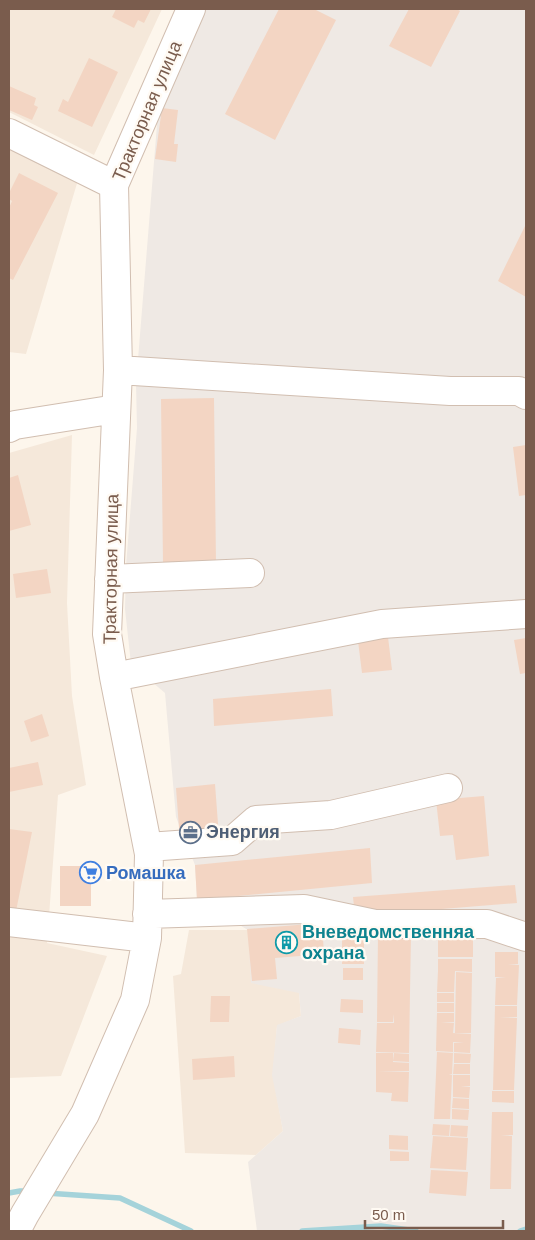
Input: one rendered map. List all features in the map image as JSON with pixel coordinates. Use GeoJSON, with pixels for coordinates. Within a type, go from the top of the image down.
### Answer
{"type":"FeatureCollection","features":[{"type":"Feature","properties":{"kind":"street","name":"Тракторная улица"},"geometry":{"type":"LineString","coordinates":[[17,1219],[85,1114],[93,1096],[135,1000],[147,926],[148,846],[107,634],[118,370],[114,185],[191,9]]}},
{"type":"Feature","properties":{"kind":"street"},"geometry":{"type":"LineString","coordinates":[[9,133],[114,185]]}},
{"type":"Feature","properties":{"kind":"street"},"geometry":{"type":"LineString","coordinates":[[118,370],[450,391],[520,391],[526,395]]}},
{"type":"Feature","properties":{"kind":"street"},"geometry":{"type":"LineString","coordinates":[[11,421],[116,409]]}},
{"type":"Feature","properties":{"kind":"street"},"geometry":{"type":"LineString","coordinates":[[109,580],[250,573]]}},
{"type":"Feature","properties":{"kind":"street"},"geometry":{"type":"LineString","coordinates":[[114,677],[382,624],[526,614]]}},
{"type":"Feature","properties":{"kind":"street"},"geometry":{"type":"LineString","coordinates":[[148,846],[232,841],[256,820],[331,815],[448,788]]}},
{"type":"Feature","properties":{"kind":"street"},"geometry":{"type":"LineString","coordinates":[[9,922],[147,926],[304,909],[375,924],[487,924],[526,937]]}},
{"type":"Feature","properties":{"kind":"shaded area"},"geometry":{"type":"Polygon","coordinates":[[[9,9],[162,9],[94,155],[9,112],[9,9]]]}},
{"type":"Feature","properties":{"kind":"shaded area"},"geometry":{"type":"Polygon","coordinates":[[[206,9],[526,9],[526,1231],[257,1231],[248,1162],[283,1131],[272,1075],[277,1025],[301,1016],[299,993],[251,983],[248,930],[197,900],[195,865],[176,817],[165,693],[131,664],[125,609],[126,566],[137,428],[136,384],[159,100],[206,9]]]}},
{"type":"Feature","properties":{"kind":"shaded area"},"geometry":{"type":"Polygon","coordinates":[[[9,148],[78,180],[26,354],[9,352],[9,148]]]}},
{"type":"Feature","properties":{"kind":"shaded area"},"geometry":{"type":"Polygon","coordinates":[[[72,435],[67,603],[72,696],[86,785],[58,795],[47,943],[107,956],[61,1076],[9,1078],[9,453],[72,435]]]}},
{"type":"Feature","properties":{"kind":"shaded area"},"geometry":{"type":"Polygon","coordinates":[[[189,930],[248,930],[299,993],[301,1016],[277,1026],[273,1075],[283,1131],[256,1155],[185,1153],[173,976],[181,974],[189,930]]]}},
{"type":"Feature","properties":{"kind":"building"},"geometry":{"type":"Polygon","coordinates":[[[116,9],[151,9],[144,23],[138,20],[134,28],[112,17],[116,9]]]}},
{"type":"Feature","properties":{"kind":"building"},"geometry":{"type":"Polygon","coordinates":[[[279,9],[314,9],[336,20],[275,140],[225,114],[279,9]]]}},
{"type":"Feature","properties":{"kind":"building"},"geometry":{"type":"Polygon","coordinates":[[[409,9],[457,9],[460,11],[431,67],[389,46],[409,9]]]}},
{"type":"Feature","properties":{"kind":"building"},"geometry":{"type":"Polygon","coordinates":[[[89,58],[118,72],[92,127],[58,111],[63,99],[68,102],[89,58]]]}},
{"type":"Feature","properties":{"kind":"building"},"geometry":{"type":"Polygon","coordinates":[[[9,86],[36,98],[34,105],[38,107],[32,120],[9,110],[9,86]]]}},
{"type":"Feature","properties":{"kind":"building"},"geometry":{"type":"Polygon","coordinates":[[[162,108],[178,110],[174,144],[178,144],[176,162],[155,159],[162,108]]]}},
{"type":"Feature","properties":{"kind":"building"},"geometry":{"type":"Polygon","coordinates":[[[19,173],[58,193],[13,280],[9,278],[9,208],[12,201],[9,199],[9,193],[19,173]]]}},
{"type":"Feature","properties":{"kind":"building"},"geometry":{"type":"Polygon","coordinates":[[[526,224],[526,297],[498,281],[526,224]]]}},
{"type":"Feature","properties":{"kind":"building"},"geometry":{"type":"Polygon","coordinates":[[[214,398],[216,564],[163,564],[161,399],[214,398]]]}},
{"type":"Feature","properties":{"kind":"building"},"geometry":{"type":"Polygon","coordinates":[[[526,445],[526,495],[519,496],[513,447],[526,445]]]}},
{"type":"Feature","properties":{"kind":"building"},"geometry":{"type":"Polygon","coordinates":[[[18,475],[31,525],[9,531],[9,478],[18,475]]]}},
{"type":"Feature","properties":{"kind":"building"},"geometry":{"type":"Polygon","coordinates":[[[47,569],[51,593],[16,598],[13,574],[47,569]]]}},
{"type":"Feature","properties":{"kind":"building"},"geometry":{"type":"Polygon","coordinates":[[[388,637],[392,670],[362,673],[358,641],[388,637]]]}},
{"type":"Feature","properties":{"kind":"building"},"geometry":{"type":"Polygon","coordinates":[[[526,638],[526,673],[520,674],[514,640],[526,638]]]}},
{"type":"Feature","properties":{"kind":"building"},"geometry":{"type":"Polygon","coordinates":[[[331,689],[333,716],[214,726],[213,699],[331,689]]]}},
{"type":"Feature","properties":{"kind":"building"},"geometry":{"type":"Polygon","coordinates":[[[42,714],[49,736],[31,742],[24,721],[42,714]]]}},
{"type":"Feature","properties":{"kind":"building"},"geometry":{"type":"Polygon","coordinates":[[[38,762],[43,785],[9,792],[9,768],[38,762]]]}},
{"type":"Feature","properties":{"kind":"building"},"geometry":{"type":"Polygon","coordinates":[[[215,784],[219,837],[180,841],[176,788],[215,784]]]}},
{"type":"Feature","properties":{"kind":"building"},"geometry":{"type":"Polygon","coordinates":[[[484,796],[489,856],[456,860],[453,835],[440,836],[436,800],[484,796]]]}},
{"type":"Feature","properties":{"kind":"building"},"geometry":{"type":"Polygon","coordinates":[[[9,829],[32,832],[15,916],[9,915],[9,829]]]}},
{"type":"Feature","properties":{"kind":"building"},"geometry":{"type":"Polygon","coordinates":[[[370,848],[372,883],[197,900],[195,865],[370,848]]]}},
{"type":"Feature","properties":{"kind":"building"},"geometry":{"type":"Polygon","coordinates":[[[60,866],[91,866],[91,906],[60,906],[60,866]]]}},
{"type":"Feature","properties":{"kind":"building"},"geometry":{"type":"Polygon","coordinates":[[[515,885],[517,903],[355,916],[353,897],[515,885]]]}},
{"type":"Feature","properties":{"kind":"building","name":"Вневедомственняа охрана"},"geometry":{"type":"Polygon","coordinates":[[[322,923],[324,954],[275,958],[277,979],[252,981],[247,929],[322,923]]]}},
{"type":"Feature","properties":{"kind":"building"},"geometry":{"type":"Polygon","coordinates":[[[378,934],[411,934],[409,1053],[376,1052],[377,1023],[394,1023],[394,1014],[393,1022],[377,1022],[378,934]]]}},
{"type":"Feature","properties":{"kind":"building"},"geometry":{"type":"Polygon","coordinates":[[[342,936],[364,936],[364,949],[342,949],[342,936]]]}},
{"type":"Feature","properties":{"kind":"building"},"geometry":{"type":"Polygon","coordinates":[[[438,937],[473,938],[473,957],[438,957],[438,937]]]}},
{"type":"Feature","properties":{"kind":"building"},"geometry":{"type":"Polygon","coordinates":[[[342,952],[364,952],[364,964],[342,964],[342,952]]]}},
{"type":"Feature","properties":{"kind":"building"},"geometry":{"type":"Polygon","coordinates":[[[495,952],[518,952],[518,964],[508,965],[519,965],[517,1005],[495,1005],[496,978],[506,977],[495,977],[495,952]]]}},
{"type":"Feature","properties":{"kind":"building"},"geometry":{"type":"Polygon","coordinates":[[[438,959],[472,959],[472,972],[455,971],[454,992],[437,992],[438,959]]]}},
{"type":"Feature","properties":{"kind":"building"},"geometry":{"type":"Polygon","coordinates":[[[343,968],[363,968],[363,980],[343,980],[343,968]]]}},
{"type":"Feature","properties":{"kind":"building"},"geometry":{"type":"Polygon","coordinates":[[[456,972],[472,973],[471,1033],[455,1033],[456,972]]]}},
{"type":"Feature","properties":{"kind":"building"},"geometry":{"type":"Polygon","coordinates":[[[437,993],[454,993],[454,1002],[437,1002],[437,993]]]}},
{"type":"Feature","properties":{"kind":"building"},"geometry":{"type":"Polygon","coordinates":[[[211,996],[230,996],[229,1022],[210,1022],[211,996]]]}},
{"type":"Feature","properties":{"kind":"building"},"geometry":{"type":"Polygon","coordinates":[[[341,999],[363,1000],[363,1013],[340,1012],[341,999]]]}},
{"type":"Feature","properties":{"kind":"building"},"geometry":{"type":"Polygon","coordinates":[[[437,1003],[454,1003],[454,1012],[437,1012],[437,1003]]]}},
{"type":"Feature","properties":{"kind":"building"},"geometry":{"type":"Polygon","coordinates":[[[495,1006],[517,1006],[517,1017],[499,1017],[517,1018],[514,1090],[493,1090],[495,1006]]]}},
{"type":"Feature","properties":{"kind":"building"},"geometry":{"type":"Polygon","coordinates":[[[437,1013],[454,1013],[454,1022],[441,1023],[454,1023],[453,1033],[471,1034],[470,1053],[454,1052],[454,1043],[464,1043],[453,1042],[453,1052],[436,1051],[437,1013]]]}},
{"type":"Feature","properties":{"kind":"building"},"geometry":{"type":"Polygon","coordinates":[[[339,1028],[361,1030],[360,1045],[338,1043],[339,1028]]]}},
{"type":"Feature","properties":{"kind":"building"},"geometry":{"type":"Polygon","coordinates":[[[437,1052],[453,1053],[452,1074],[449,1074],[452,1075],[450,1119],[434,1119],[437,1052]]]}},
{"type":"Feature","properties":{"kind":"building"},"geometry":{"type":"Polygon","coordinates":[[[376,1053],[393,1053],[393,1062],[409,1063],[409,1071],[378,1071],[409,1072],[408,1102],[391,1101],[392,1093],[376,1092],[376,1053]]]}},
{"type":"Feature","properties":{"kind":"building"},"geometry":{"type":"Polygon","coordinates":[[[394,1053],[409,1054],[409,1062],[393,1061],[394,1053]]]}},
{"type":"Feature","properties":{"kind":"building"},"geometry":{"type":"Polygon","coordinates":[[[454,1053],[471,1054],[470,1063],[454,1063],[454,1053]]]}},
{"type":"Feature","properties":{"kind":"building"},"geometry":{"type":"Polygon","coordinates":[[[234,1056],[235,1077],[193,1080],[192,1059],[234,1056]]]}},
{"type":"Feature","properties":{"kind":"building"},"geometry":{"type":"Polygon","coordinates":[[[454,1064],[470,1064],[470,1074],[453,1074],[454,1064]]]}},
{"type":"Feature","properties":{"kind":"building"},"geometry":{"type":"Polygon","coordinates":[[[453,1075],[470,1075],[470,1086],[461,1087],[470,1087],[469,1098],[453,1097],[453,1075]]]}},
{"type":"Feature","properties":{"kind":"building"},"geometry":{"type":"Polygon","coordinates":[[[492,1091],[514,1091],[514,1103],[492,1102],[492,1091]]]}},
{"type":"Feature","properties":{"kind":"building"},"geometry":{"type":"Polygon","coordinates":[[[453,1098],[469,1099],[469,1109],[452,1108],[453,1098]]]}},
{"type":"Feature","properties":{"kind":"building"},"geometry":{"type":"Polygon","coordinates":[[[452,1109],[469,1110],[468,1120],[452,1119],[452,1109]]]}},
{"type":"Feature","properties":{"kind":"building"},"geometry":{"type":"Polygon","coordinates":[[[492,1112],[513,1112],[513,1135],[501,1135],[512,1136],[511,1189],[490,1189],[492,1112]]]}},
{"type":"Feature","properties":{"kind":"building"},"geometry":{"type":"Polygon","coordinates":[[[433,1124],[450,1125],[449,1136],[432,1135],[433,1124]]]}},
{"type":"Feature","properties":{"kind":"building"},"geometry":{"type":"Polygon","coordinates":[[[451,1125],[468,1126],[467,1137],[450,1136],[451,1125]]]}},
{"type":"Feature","properties":{"kind":"building"},"geometry":{"type":"Polygon","coordinates":[[[389,1135],[408,1136],[408,1150],[389,1149],[389,1135]]]}},
{"type":"Feature","properties":{"kind":"building"},"geometry":{"type":"Polygon","coordinates":[[[433,1136],[468,1138],[466,1170],[430,1168],[433,1136]]]}},
{"type":"Feature","properties":{"kind":"building"},"geometry":{"type":"Polygon","coordinates":[[[390,1151],[409,1152],[409,1161],[390,1161],[390,1151]]]}},
{"type":"Feature","properties":{"kind":"building"},"geometry":{"type":"Polygon","coordinates":[[[431,1170],[468,1172],[466,1196],[429,1193],[431,1170]]]}},
{"type":"Feature","properties":{"kind":"waterway"},"geometry":{"type":"LineString","coordinates":[[9,1193],[29,1191]]}},
{"type":"Feature","properties":{"kind":"waterway"},"geometry":{"type":"LineString","coordinates":[[46,1193],[120,1198],[191,1231]]}},
{"type":"Feature","properties":{"kind":"waterway"},"geometry":{"type":"LineString","coordinates":[[302,1231],[381,1226],[416,1231]]}},
{"type":"Feature","properties":{"kind":"waterway"},"geometry":{"type":"LineString","coordinates":[[520,1231],[526,1229]]}},
{"type":"Feature","properties":{"kind":"place","name":"Энергия"},"geometry":{"type":"Point","coordinates":[190,832]}},
{"type":"Feature","properties":{"kind":"place","name":"Ромашка"},"geometry":{"type":"Point","coordinates":[90,873]}},
{"type":"Feature","properties":{"kind":"place","name":"Вневедомственняа охрана"},"geometry":{"type":"Point","coordinates":[286,942]}}]}
